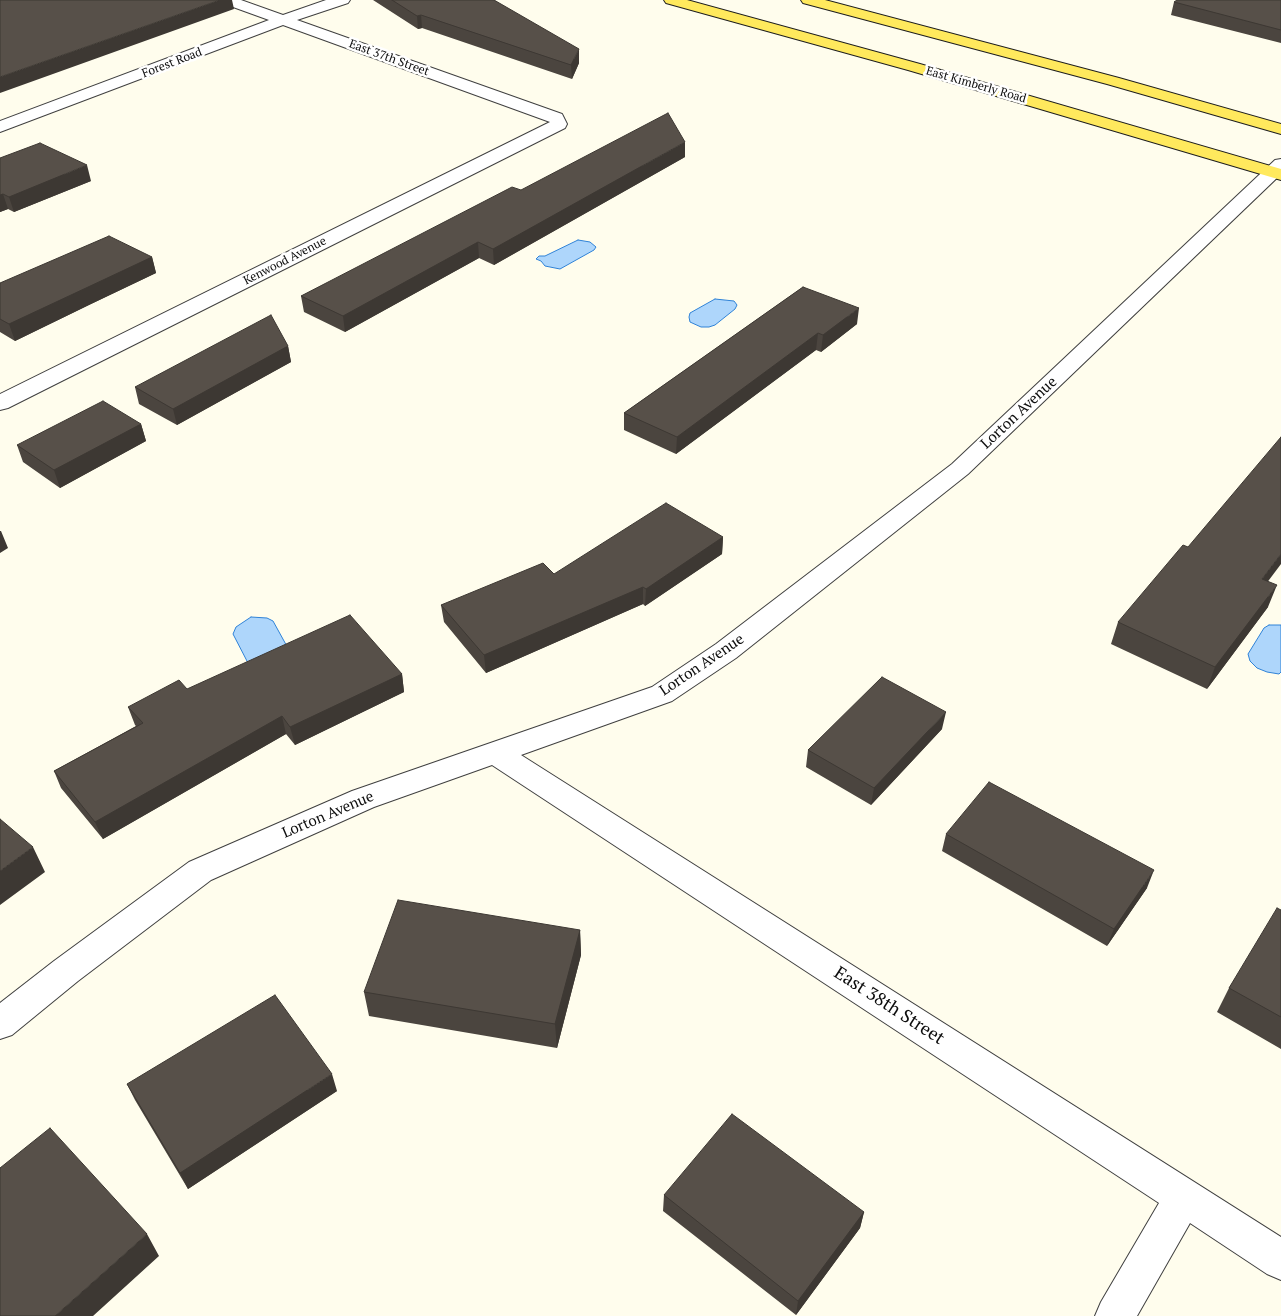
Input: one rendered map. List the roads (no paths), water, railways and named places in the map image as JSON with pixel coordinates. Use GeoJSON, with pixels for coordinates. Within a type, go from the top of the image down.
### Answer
{"type":"FeatureCollection","features":[{"type":"Feature","properties":{"kind":"main road","name":"East Kimberly Road"},"geometry":{"type":"LineString","coordinates":[[671,0],[1278,171]]}},
{"type":"Feature","properties":{"kind":"main road"},"geometry":{"type":"LineString","coordinates":[[808,0],[1113,81],[1281,129]]}},
{"type":"Feature","properties":{"kind":"street","name":"East 37th Street"},"geometry":{"type":"LineString","coordinates":[[227,0],[550,116]]}},
{"type":"Feature","properties":{"kind":"street","name":"Forest Road"},"geometry":{"type":"LineString","coordinates":[[0,127],[323,5],[343,0]]}},
{"type":"Feature","properties":{"kind":"street","name":"Kenwood Avenue"},"geometry":{"type":"LineString","coordinates":[[0,403],[559,124],[556,118],[550,116]]}},
{"type":"Feature","properties":{"kind":"street","name":"Lorton Avenue"},"geometry":{"type":"LineString","coordinates":[[0,1024],[66,971],[200,871],[363,799],[662,694],[726,650],[960,468],[1278,171]]}},
{"type":"Feature","properties":{"kind":"street","name":"East 38th Street"},"geometry":{"type":"LineString","coordinates":[[496,753],[1281,1260]]}},
{"type":"Feature","properties":{"kind":"street"},"geometry":{"type":"LineString","coordinates":[[1115,1316],[1184,1196]]}},
{"type":"Feature","properties":{"kind":"water"},"geometry":{"type":"Polygon","coordinates":[[[578,240],[590,242],[596,247],[594,250],[560,269],[545,266],[536,259],[539,256],[545,256],[578,240]]]}},
{"type":"Feature","properties":{"kind":"water"},"geometry":{"type":"Polygon","coordinates":[[[715,299],[734,301],[737,305],[735,309],[715,325],[701,327],[690,322],[690,313],[715,299]]]}},
{"type":"Feature","properties":{"kind":"water"},"geometry":{"type":"Polygon","coordinates":[[[251,617],[267,618],[273,621],[289,650],[248,663],[233,634],[236,627],[251,617]]]}},
{"type":"Feature","properties":{"kind":"water"},"geometry":{"type":"Polygon","coordinates":[[[1269,625],[1281,625],[1281,672],[1279,674],[1257,668],[1250,661],[1248,654],[1264,628],[1269,625]]]}}]}
